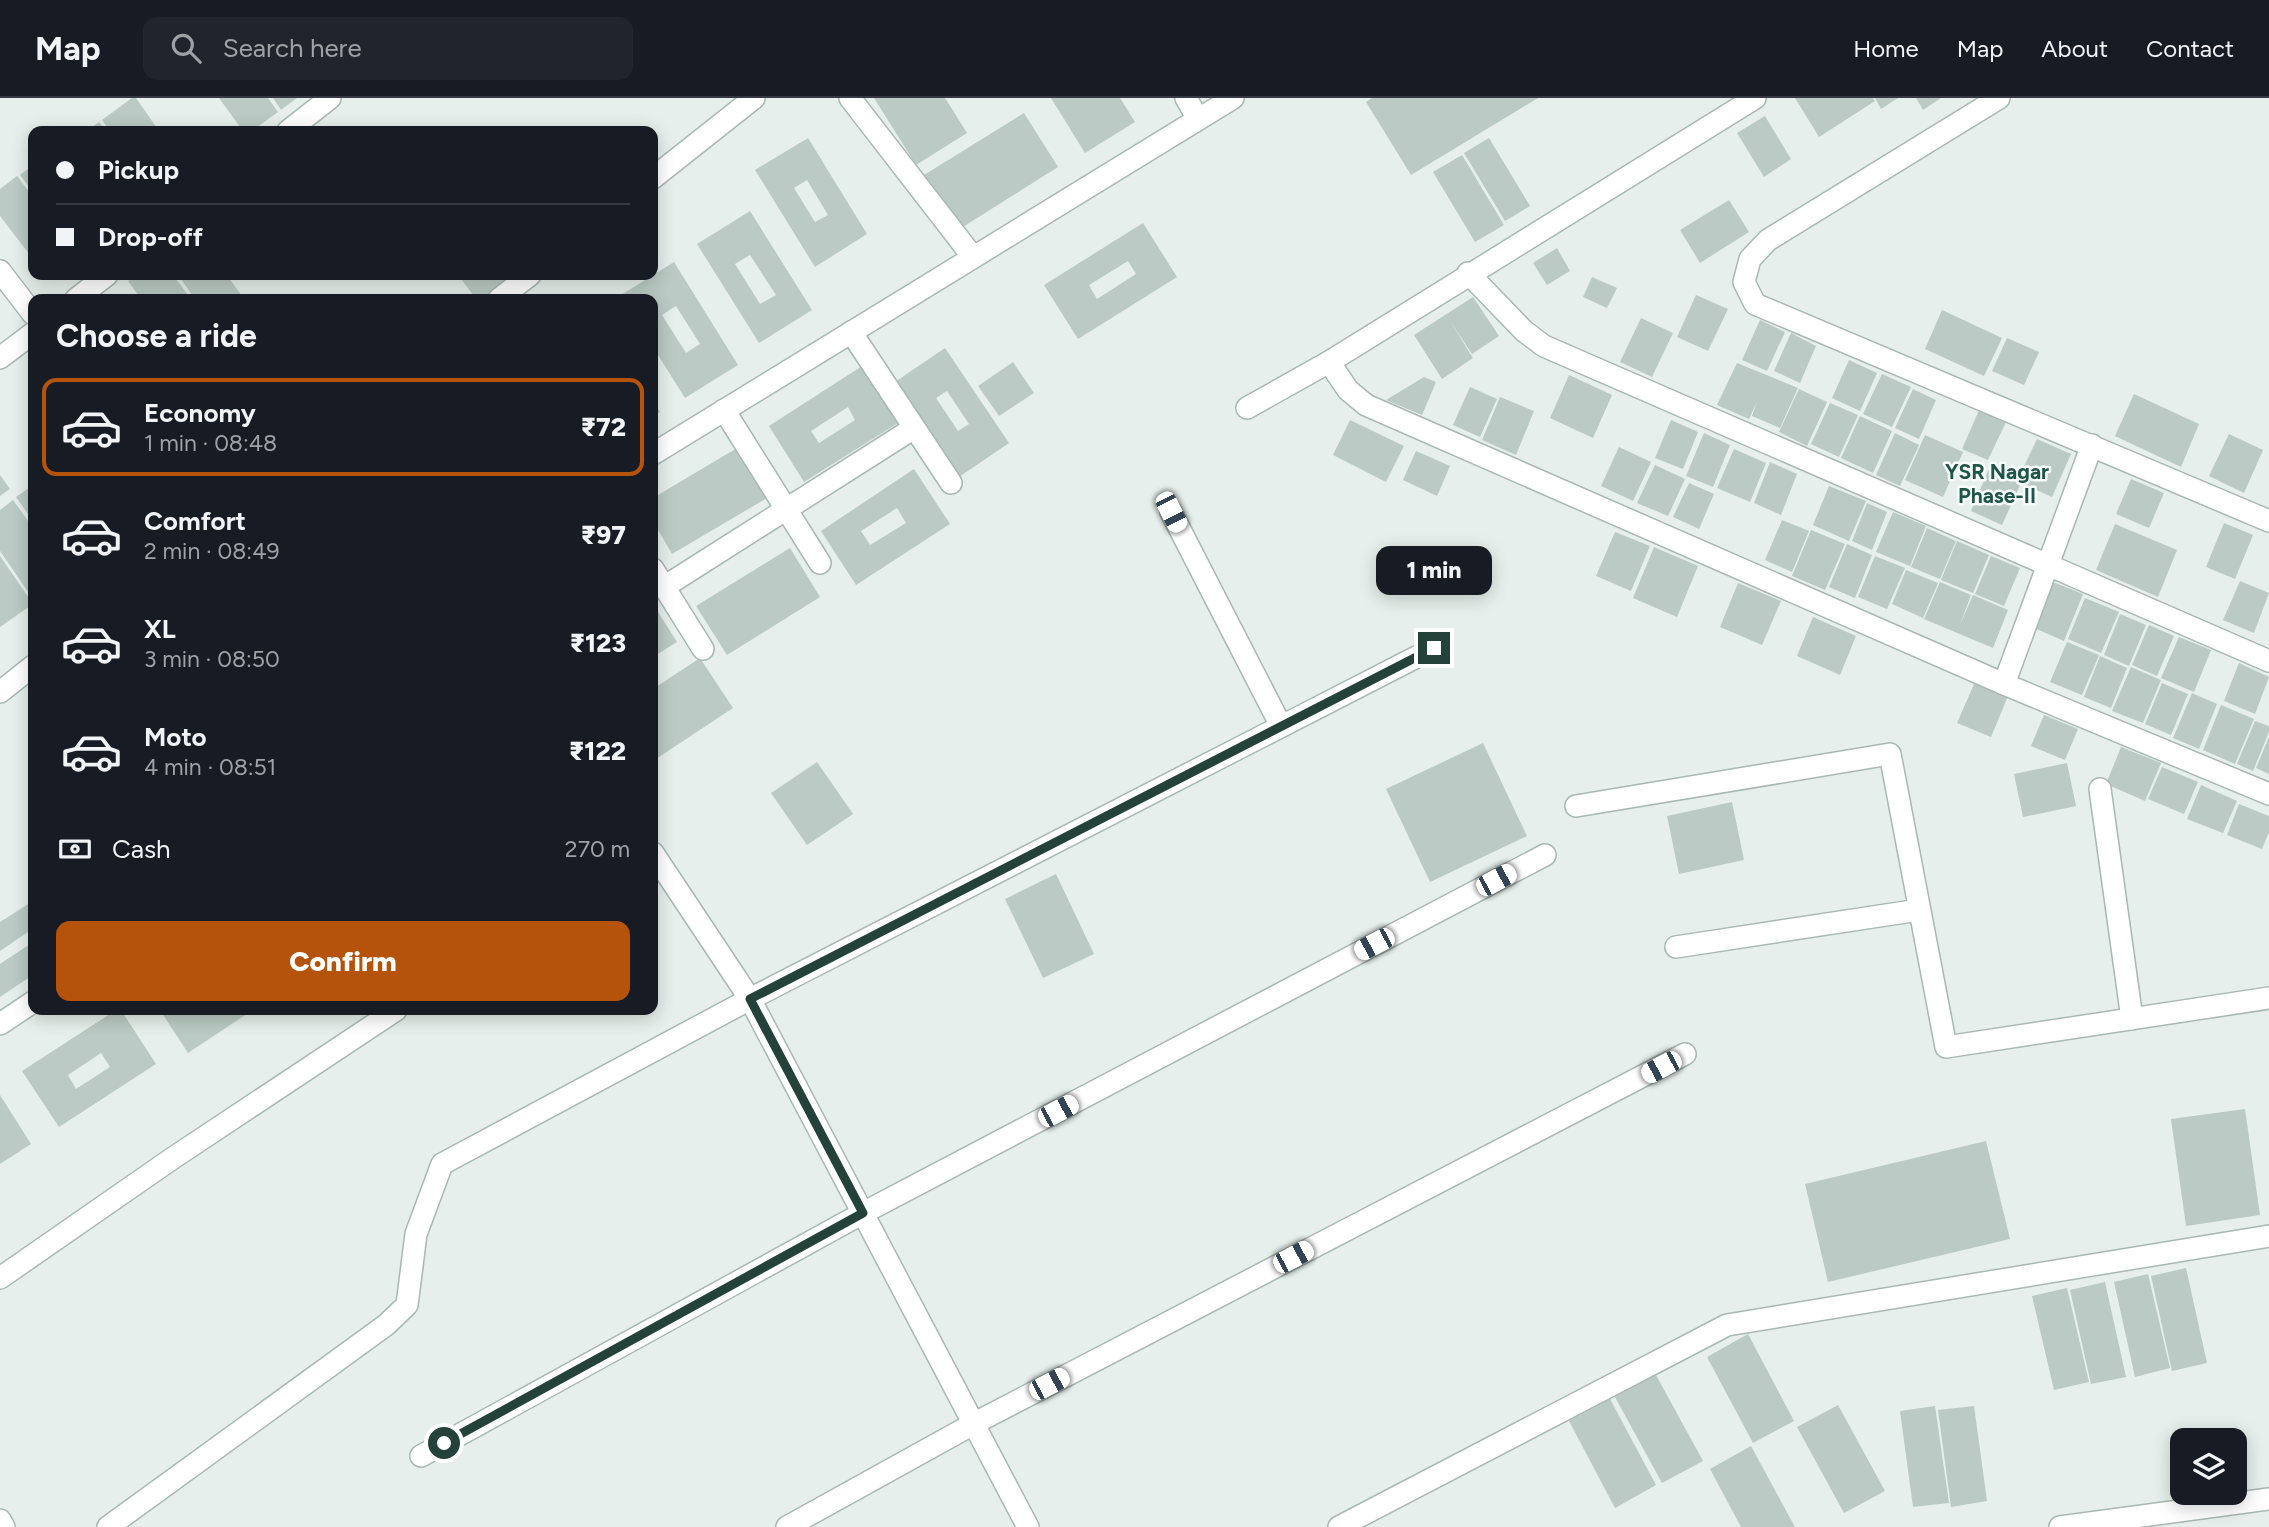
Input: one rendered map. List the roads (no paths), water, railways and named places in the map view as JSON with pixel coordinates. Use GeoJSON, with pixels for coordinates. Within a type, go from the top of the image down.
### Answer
{"type":"FeatureCollection","features":[{"type":"Feature","properties":{"kind":"street"},"geometry":{"type":"LineString","coordinates":[[294,126],[330,98]]}},
{"type":"Feature","properties":{"kind":"street"},"geometry":{"type":"LineString","coordinates":[[658,174],[754,98]]}},
{"type":"Feature","properties":{"kind":"street"},"geometry":{"type":"LineString","coordinates":[[850,98],[973,257]]}},
{"type":"Feature","properties":{"kind":"street"},"geometry":{"type":"LineString","coordinates":[[1186,98],[1198,119]]}},
{"type":"Feature","properties":{"kind":"street"},"geometry":{"type":"LineString","coordinates":[[658,451],[1233,98]]}},
{"type":"Feature","properties":{"kind":"street"},"geometry":{"type":"LineString","coordinates":[[1247,408],[1329,362],[1468,273],[1755,98]]}},
{"type":"Feature","properties":{"kind":"street"},"geometry":{"type":"LineString","coordinates":[[1999,98],[1768,240],[1750,259],[1744,282],[1755,304],[2269,521]]}},
{"type":"Feature","properties":{"kind":"street"},"geometry":{"type":"LineString","coordinates":[[0,271],[28,307]]}},
{"type":"Feature","properties":{"kind":"street"},"geometry":{"type":"LineString","coordinates":[[1468,273],[1524,331],[1544,346],[2269,661]]}},
{"type":"Feature","properties":{"kind":"street"},"geometry":{"type":"LineString","coordinates":[[82,294],[101,280]]}},
{"type":"Feature","properties":{"kind":"street"},"geometry":{"type":"LineString","coordinates":[[505,294],[524,280]]}},
{"type":"Feature","properties":{"kind":"street"},"geometry":{"type":"LineString","coordinates":[[851,332],[951,483]]}},
{"type":"Feature","properties":{"kind":"street"},"geometry":{"type":"LineString","coordinates":[[0,358],[28,337]]}},
{"type":"Feature","properties":{"kind":"street"},"geometry":{"type":"LineString","coordinates":[[1329,362],[1348,390],[1366,405],[2004,684],[2269,794]]}},
{"type":"Feature","properties":{"kind":"street"},"geometry":{"type":"LineString","coordinates":[[724,410],[820,563]]}},
{"type":"Feature","properties":{"kind":"street"},"geometry":{"type":"LineString","coordinates":[[703,649],[658,578],[786,507],[914,428]]}},
{"type":"Feature","properties":{"kind":"street"},"geometry":{"type":"LineString","coordinates":[[2004,684],[2092,445]]}},
{"type":"Feature","properties":{"kind":"street"},"geometry":{"type":"LineString","coordinates":[[1171,512],[1281,726]]}},
{"type":"Feature","properties":{"kind":"street"},"geometry":{"type":"LineString","coordinates":[[108,1527],[386,1325],[407,1305],[416,1234],[442,1164],[750,999],[1434,648]]}},
{"type":"Feature","properties":{"kind":"street"},"geometry":{"type":"LineString","coordinates":[[0,692],[28,670]]}},
{"type":"Feature","properties":{"kind":"street"},"geometry":{"type":"LineString","coordinates":[[1576,806],[1890,754],[1946,1048],[2269,998]]}},
{"type":"Feature","properties":{"kind":"street"},"geometry":{"type":"LineString","coordinates":[[2100,789],[2132,1019]]}},
{"type":"Feature","properties":{"kind":"street"},"geometry":{"type":"LineString","coordinates":[[421,1456],[863,1213],[1545,855]]}},
{"type":"Feature","properties":{"kind":"street"},"geometry":{"type":"LineString","coordinates":[[658,861],[750,999],[1028,1527]]}},
{"type":"Feature","properties":{"kind":"street"},"geometry":{"type":"LineString","coordinates":[[1676,947],[1919,910]]}},
{"type":"Feature","properties":{"kind":"street"},"geometry":{"type":"LineString","coordinates":[[0,1024],[28,1005]]}},
{"type":"Feature","properties":{"kind":"street"},"geometry":{"type":"LineString","coordinates":[[0,1278],[173,1158],[388,1015]]}},
{"type":"Feature","properties":{"kind":"street"},"geometry":{"type":"LineString","coordinates":[[787,1527],[975,1423],[1685,1054]]}},
{"type":"Feature","properties":{"kind":"street"},"geometry":{"type":"LineString","coordinates":[[1339,1527],[1727,1325],[2269,1236]]}},
{"type":"Feature","properties":{"kind":"street"},"geometry":{"type":"LineString","coordinates":[[2060,1527],[2269,1499]]}},
{"type":"Feature","properties":{"kind":"street"},"geometry":{"type":"LineString","coordinates":[[0,1520],[4,1527]]}},
{"type":"Feature","properties":{"kind":"district","name":"YSR Nagar Phase-II"},"geometry":{"type":"Point","coordinates":[1997,484]}}]}
